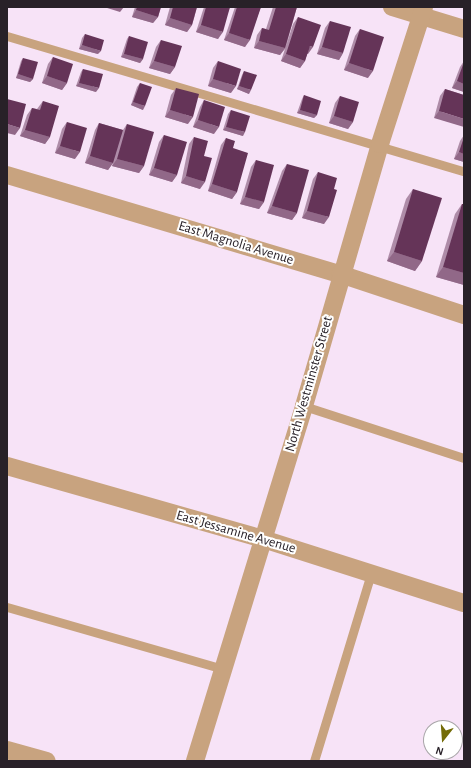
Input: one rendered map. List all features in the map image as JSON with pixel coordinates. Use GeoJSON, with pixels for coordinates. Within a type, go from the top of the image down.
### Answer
{"type":"FeatureCollection","features":[{"type":"Feature","properties":{"kind":"street"},"geometry":{"type":"LineString","coordinates":[[392,7],[423,11],[464,29]]}},
{"type":"Feature","properties":{"kind":"street","name":"North Westminster Street"},"geometry":{"type":"LineString","coordinates":[[195,761],[304,406],[340,274],[423,11]]}},
{"type":"Feature","properties":{"kind":"street","name":"East Magnolia Avenue"},"geometry":{"type":"LineString","coordinates":[[7,175],[340,274],[464,314]]}},
{"type":"Feature","properties":{"kind":"street","name":"East Jessamine Avenue"},"geometry":{"type":"LineString","coordinates":[[7,466],[263,539],[464,603]]}},
{"type":"Feature","properties":{"kind":"street"},"geometry":{"type":"LineString","coordinates":[[7,750],[46,761]]}},
{"type":"Feature","properties":{"kind":"lane"},"geometry":{"type":"LineString","coordinates":[[7,36],[380,144],[464,171]]}},
{"type":"Feature","properties":{"kind":"lane"},"geometry":{"type":"LineString","coordinates":[[304,406],[464,458]]}},
{"type":"Feature","properties":{"kind":"lane"},"geometry":{"type":"LineString","coordinates":[[314,761],[371,573]]}},
{"type":"Feature","properties":{"kind":"lane"},"geometry":{"type":"LineString","coordinates":[[7,607],[223,669]]}},
{"type":"Feature","properties":{"kind":"building"},"geometry":{"type":"Polygon","coordinates":[[[137,7],[161,7],[158,17],[136,10],[137,7]]]}},
{"type":"Feature","properties":{"kind":"building"},"geometry":{"type":"Polygon","coordinates":[[[173,7],[197,7],[192,25],[170,18],[173,7]]]}},
{"type":"Feature","properties":{"kind":"building"},"geometry":{"type":"Polygon","coordinates":[[[206,7],[230,7],[223,32],[201,25],[206,7]]]}},
{"type":"Feature","properties":{"kind":"building"},"geometry":{"type":"Polygon","coordinates":[[[237,7],[261,7],[250,40],[229,33],[237,7]]]}},
{"type":"Feature","properties":{"kind":"building"},"geometry":{"type":"Polygon","coordinates":[[[276,7],[297,7],[285,48],[259,41],[262,28],[269,30],[276,7]]]}},
{"type":"Feature","properties":{"kind":"building"},"geometry":{"type":"Polygon","coordinates":[[[298,17],[321,25],[313,47],[310,46],[305,61],[286,54],[298,17]]]}},
{"type":"Feature","properties":{"kind":"building"},"geometry":{"type":"Polygon","coordinates":[[[330,21],[351,27],[343,53],[322,47],[330,21]]]}},
{"type":"Feature","properties":{"kind":"building"},"geometry":{"type":"Polygon","coordinates":[[[360,29],[384,37],[373,71],[349,63],[360,29]]]}},
{"type":"Feature","properties":{"kind":"building"},"geometry":{"type":"Polygon","coordinates":[[[85,34],[104,40],[101,51],[82,45],[85,34]]]}},
{"type":"Feature","properties":{"kind":"building"},"geometry":{"type":"Polygon","coordinates":[[[129,36],[148,42],[143,59],[124,54],[129,36]]]}},
{"type":"Feature","properties":{"kind":"building"},"geometry":{"type":"Polygon","coordinates":[[[161,40],[182,46],[175,67],[154,61],[161,40]]]}},
{"type":"Feature","properties":{"kind":"building"},"geometry":{"type":"Polygon","coordinates":[[[53,57],[73,64],[67,83],[47,76],[53,57]]]}},
{"type":"Feature","properties":{"kind":"building"},"geometry":{"type":"Polygon","coordinates":[[[23,58],[38,62],[33,79],[18,74],[23,58]]]}},
{"type":"Feature","properties":{"kind":"building"},"geometry":{"type":"Polygon","coordinates":[[[218,61],[241,69],[236,86],[213,79],[218,61]]]}},
{"type":"Feature","properties":{"kind":"building"},"geometry":{"type":"Polygon","coordinates":[[[464,62],[464,84],[457,81],[464,62]]]}},
{"type":"Feature","properties":{"kind":"building"},"geometry":{"type":"Polygon","coordinates":[[[83,69],[103,74],[99,88],[79,83],[83,69]]]}},
{"type":"Feature","properties":{"kind":"building"},"geometry":{"type":"Polygon","coordinates":[[[244,71],[257,75],[251,90],[239,86],[244,71]]]}},
{"type":"Feature","properties":{"kind":"building"},"geometry":{"type":"Polygon","coordinates":[[[140,83],[152,87],[145,106],[133,102],[140,83]]]}},
{"type":"Feature","properties":{"kind":"building"},"geometry":{"type":"Polygon","coordinates":[[[176,88],[199,94],[193,117],[170,110],[176,88]]]}},
{"type":"Feature","properties":{"kind":"building"},"geometry":{"type":"Polygon","coordinates":[[[445,89],[464,95],[464,119],[439,111],[445,89]]]}},
{"type":"Feature","properties":{"kind":"building"},"geometry":{"type":"Polygon","coordinates":[[[304,95],[321,101],[317,115],[300,110],[304,95]]]}},
{"type":"Feature","properties":{"kind":"building"},"geometry":{"type":"Polygon","coordinates":[[[340,96],[359,102],[353,122],[334,116],[340,96]]]}},
{"type":"Feature","properties":{"kind":"building"},"geometry":{"type":"Polygon","coordinates":[[[7,99],[26,104],[20,128],[7,124],[7,99]]]}},
{"type":"Feature","properties":{"kind":"building"},"geometry":{"type":"Polygon","coordinates":[[[204,100],[225,107],[219,127],[198,120],[204,100]]]}},
{"type":"Feature","properties":{"kind":"building"},"geometry":{"type":"Polygon","coordinates":[[[43,101],[59,106],[50,137],[25,130],[32,108],[40,110],[43,101]]]}},
{"type":"Feature","properties":{"kind":"building"},"geometry":{"type":"Polygon","coordinates":[[[231,110],[250,116],[245,132],[226,127],[231,110]]]}},
{"type":"Feature","properties":{"kind":"building"},"geometry":{"type":"Polygon","coordinates":[[[67,122],[87,128],[80,152],[60,146],[67,122]]]}},
{"type":"Feature","properties":{"kind":"building"},"geometry":{"type":"Polygon","coordinates":[[[99,123],[123,130],[113,163],[90,156],[99,123]]]}},
{"type":"Feature","properties":{"kind":"building"},"geometry":{"type":"Polygon","coordinates":[[[127,124],[154,132],[144,166],[117,159],[127,124]]]}},
{"type":"Feature","properties":{"kind":"building"},"geometry":{"type":"Polygon","coordinates":[[[164,135],[187,142],[177,175],[154,168],[164,135]]]}},
{"type":"Feature","properties":{"kind":"building"},"geometry":{"type":"Polygon","coordinates":[[[194,137],[208,141],[204,156],[212,158],[205,182],[186,176],[194,137]]]}},
{"type":"Feature","properties":{"kind":"building"},"geometry":{"type":"Polygon","coordinates":[[[464,137],[464,154],[459,152],[464,137]]]}},
{"type":"Feature","properties":{"kind":"building"},"geometry":{"type":"Polygon","coordinates":[[[226,138],[235,141],[233,148],[248,153],[237,192],[212,184],[226,138]]]}},
{"type":"Feature","properties":{"kind":"building"},"geometry":{"type":"Polygon","coordinates":[[[256,160],[274,165],[264,202],[245,197],[256,160]]]}},
{"type":"Feature","properties":{"kind":"building"},"geometry":{"type":"Polygon","coordinates":[[[287,164],[309,170],[297,213],[272,206],[287,164]]]}},
{"type":"Feature","properties":{"kind":"building"},"geometry":{"type":"Polygon","coordinates":[[[318,172],[337,178],[334,189],[337,190],[329,217],[307,211],[318,172]]]}},
{"type":"Feature","properties":{"kind":"building"},"geometry":{"type":"Polygon","coordinates":[[[413,189],[442,198],[422,261],[394,252],[413,189]]]}},
{"type":"Feature","properties":{"kind":"building"},"geometry":{"type":"Polygon","coordinates":[[[462,204],[464,204],[464,273],[443,267],[462,204]]]}}]}
